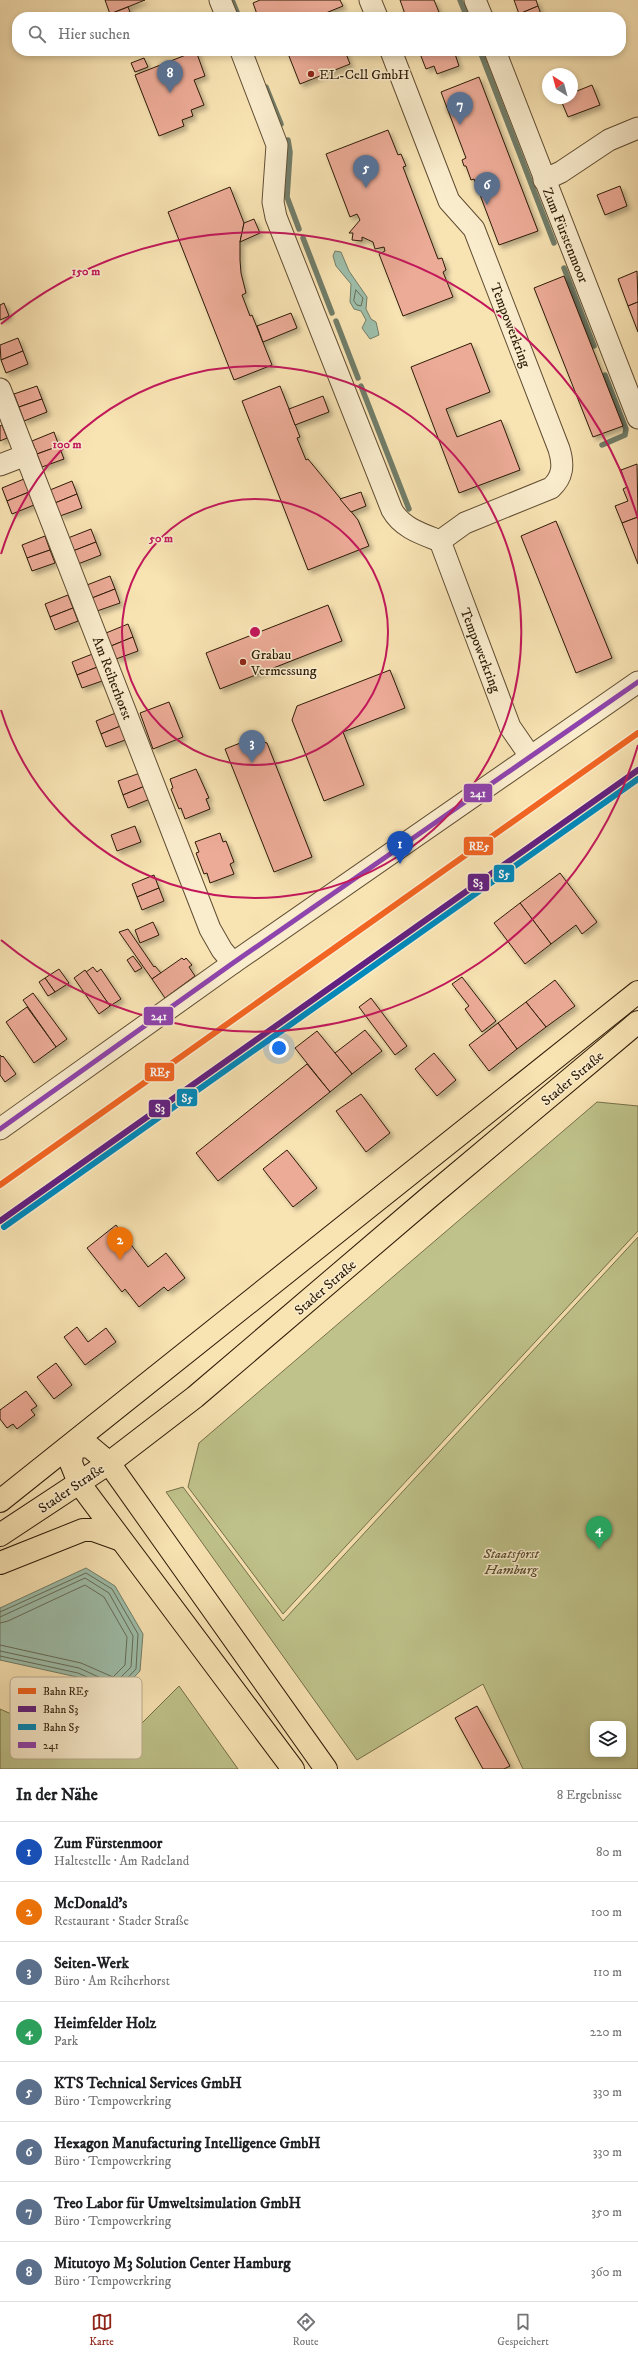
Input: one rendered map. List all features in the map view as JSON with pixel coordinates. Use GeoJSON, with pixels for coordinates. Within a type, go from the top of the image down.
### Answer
{"type":"FeatureCollection","features":[{"type":"Feature","properties":{"kind":"main road","name":"Stader Straße"},"geometry":{"type":"LineString","coordinates":[[0,1501],[73,1445],[638,992]]}},
{"type":"Feature","properties":{"kind":"main road","name":"Stader Straße"},"geometry":{"type":"LineString","coordinates":[[0,1535],[109,1463],[201,1392],[427,1199],[638,1022]]}},
{"type":"Feature","properties":{"kind":"main road"},"geometry":{"type":"LineString","coordinates":[[293,1769],[79,1483],[71,1463],[73,1445],[90,1448],[109,1463],[326,1769]]}},
{"type":"Feature","properties":{"kind":"main road"},"geometry":{"type":"LineString","coordinates":[[0,1563],[83,1530],[93,1530],[121,1540]]}},
{"type":"Feature","properties":{"kind":"street"},"geometry":{"type":"LineString","coordinates":[[220,0],[225,12]]}},
{"type":"Feature","properties":{"kind":"street"},"geometry":{"type":"LineString","coordinates":[[370,0],[375,12]]}},
{"type":"Feature","properties":{"kind":"street"},"geometry":{"type":"LineString","coordinates":[[475,0],[480,12]]}},
{"type":"Feature","properties":{"kind":"street"},"geometry":{"type":"LineString","coordinates":[[243,56],[276,140],[278,152],[273,202],[276,216],[392,510],[399,520],[408,527],[440,542]]}},
{"type":"Feature","properties":{"kind":"street","name":"Tempowerkring"},"geometry":{"type":"LineString","coordinates":[[393,56],[449,201],[474,229],[559,449],[563,465],[561,476],[551,488],[465,523],[440,542],[510,727],[530,756]]}},
{"type":"Feature","properties":{"kind":"street","name":"Zum Fürstenmoor"},"geometry":{"type":"LineString","coordinates":[[497,56],[638,418]]}},
{"type":"Feature","properties":{"kind":"street"},"geometry":{"type":"LineString","coordinates":[[544,180],[562,172],[609,140],[638,128]]}},
{"type":"Feature","properties":{"kind":"street","name":"Am Reiherhorst"},"geometry":{"type":"LineString","coordinates":[[0,389],[210,929],[222,950],[233,963]]}},
{"type":"Feature","properties":{"kind":"street"},"geometry":{"type":"LineString","coordinates":[[0,465],[26,455]]}},
{"type":"Feature","properties":{"kind":"street"},"geometry":{"type":"LineString","coordinates":[[0,1130],[233,963],[638,682]]}},
{"type":"Feature","properties":{"kind":"green space"},"geometry":{"type":"Polygon","coordinates":[[[597,1102],[638,1106],[638,1231],[283,1614],[188,1487],[199,1443],[597,1102]]]}},
{"type":"Feature","properties":{"kind":"green space","name":"Staatsforst Hamburg"},"geometry":{"type":"Polygon","coordinates":[[[638,1237],[638,1769],[523,1769],[483,1684],[357,1760],[166,1492],[183,1487],[283,1621],[638,1237]]]}},
{"type":"Feature","properties":{"kind":"green space"},"geometry":{"type":"Polygon","coordinates":[[[179,1686],[238,1769],[0,1769],[0,1709],[10,1713],[10,1759],[142,1759],[142,1723],[179,1686]]]}},
{"type":"Feature","properties":{"kind":"water"},"geometry":{"type":"Polygon","coordinates":[[[335,251],[341,252],[349,271],[367,297],[366,309],[371,319],[376,322],[379,335],[370,339],[362,328],[366,320],[361,311],[354,309],[350,302],[351,284],[336,266],[333,256],[335,251]]]}},
{"type":"Feature","properties":{"kind":"water"},"geometry":{"type":"Polygon","coordinates":[[[86,1568],[115,1586],[143,1634],[140,1671],[134,1677],[77,1677],[0,1660],[0,1608],[86,1568]]]}},
{"type":"Feature","properties":{"kind":"building"},"geometry":{"type":"Polygon","coordinates":[[[105,0],[145,0],[115,12],[109,12],[105,0]]]}},
{"type":"Feature","properties":{"kind":"building"},"geometry":{"type":"Polygon","coordinates":[[[260,0],[340,0],[343,6],[328,12],[256,12],[253,3],[260,0]]]}},
{"type":"Feature","properties":{"kind":"building"},"geometry":{"type":"Polygon","coordinates":[[[400,0],[434,0],[439,12],[404,12],[400,0]]]}},
{"type":"Feature","properties":{"kind":"building"},"geometry":{"type":"Polygon","coordinates":[[[514,0],[536,0],[538,6],[524,12],[518,12],[514,0]]]}},
{"type":"Feature","properties":{"kind":"building"},"geometry":{"type":"Polygon","coordinates":[[[538,6],[540,12],[524,12],[538,6]]]}},
{"type":"Feature","properties":{"kind":"building"},"geometry":{"type":"Polygon","coordinates":[[[128,7],[130,12],[115,12],[128,7]]]}},
{"type":"Feature","properties":{"kind":"building"},"geometry":{"type":"Polygon","coordinates":[[[183,56],[198,56],[205,76],[194,80],[204,105],[191,110],[193,116],[182,120],[184,126],[159,136],[135,75],[183,56]]]}},
{"type":"Feature","properties":{"kind":"building","name":"EL-Cell GmbH"},"geometry":{"type":"Polygon","coordinates":[[[289,56],[347,56],[350,64],[300,84],[289,56]]]}},
{"type":"Feature","properties":{"kind":"building"},"geometry":{"type":"Polygon","coordinates":[[[421,56],[456,56],[459,66],[437,74],[434,66],[426,69],[421,56]]]}},
{"type":"Feature","properties":{"kind":"building"},"geometry":{"type":"Polygon","coordinates":[[[144,58],[148,67],[135,72],[131,63],[144,58]]]}},
{"type":"Feature","properties":{"kind":"building"},"geometry":{"type":"Polygon","coordinates":[[[479,77],[538,231],[499,245],[474,179],[471,180],[466,166],[464,166],[462,160],[466,158],[441,92],[479,77]]]}},
{"type":"Feature","properties":{"kind":"building"},"geometry":{"type":"Polygon","coordinates":[[[592,85],[600,105],[568,117],[563,104],[578,104],[578,91],[592,85]]]}},
{"type":"Feature","properties":{"kind":"building"},"geometry":{"type":"Polygon","coordinates":[[[388,130],[398,155],[401,154],[406,166],[403,167],[438,259],[442,258],[446,270],[443,272],[453,297],[403,316],[379,254],[385,251],[384,247],[375,249],[373,242],[362,237],[362,241],[352,240],[353,233],[349,233],[360,220],[357,214],[350,217],[326,154],[388,130]]]}},
{"type":"Feature","properties":{"kind":"building"},"geometry":{"type":"Polygon","coordinates":[[[620,186],[627,206],[605,215],[597,195],[620,186]]]}},
{"type":"Feature","properties":{"kind":"building"},"geometry":{"type":"Polygon","coordinates":[[[230,187],[244,223],[240,242],[240,260],[241,273],[246,293],[242,295],[250,316],[252,315],[272,365],[234,380],[168,212],[230,187]]]}},
{"type":"Feature","properties":{"kind":"building"},"geometry":{"type":"Polygon","coordinates":[[[254,219],[260,233],[240,242],[244,223],[254,219]]]}},
{"type":"Feature","properties":{"kind":"building"},"geometry":{"type":"Polygon","coordinates":[[[637,271],[638,302],[628,306],[618,279],[637,271]]]}},
{"type":"Feature","properties":{"kind":"building"},"geometry":{"type":"Polygon","coordinates":[[[564,276],[623,426],[593,437],[534,288],[564,276]]]}},
{"type":"Feature","properties":{"kind":"building"},"geometry":{"type":"Polygon","coordinates":[[[638,302],[638,332],[628,306],[638,302]]]}},
{"type":"Feature","properties":{"kind":"building"},"geometry":{"type":"Polygon","coordinates":[[[4,303],[9,316],[0,320],[0,305],[4,303]]]}},
{"type":"Feature","properties":{"kind":"building"},"geometry":{"type":"Polygon","coordinates":[[[291,313],[297,328],[263,342],[257,326],[291,313]]]}},
{"type":"Feature","properties":{"kind":"building"},"geometry":{"type":"Polygon","coordinates":[[[18,338],[23,351],[1,360],[0,345],[18,338]]]}},
{"type":"Feature","properties":{"kind":"building"},"geometry":{"type":"Polygon","coordinates":[[[471,343],[490,392],[446,409],[457,437],[501,420],[520,470],[459,493],[411,367],[471,343]]]}},
{"type":"Feature","properties":{"kind":"building"},"geometry":{"type":"Polygon","coordinates":[[[23,351],[28,364],[6,373],[1,360],[23,351]]]}},
{"type":"Feature","properties":{"kind":"building"},"geometry":{"type":"Polygon","coordinates":[[[37,386],[42,399],[19,407],[14,394],[37,386]]]}},
{"type":"Feature","properties":{"kind":"building"},"geometry":{"type":"Polygon","coordinates":[[[280,386],[300,437],[297,438],[306,460],[308,459],[358,520],[369,546],[308,570],[242,401],[280,386]]]}},
{"type":"Feature","properties":{"kind":"building"},"geometry":{"type":"Polygon","coordinates":[[[323,396],[329,412],[295,425],[289,409],[323,396]]]}},
{"type":"Feature","properties":{"kind":"building"},"geometry":{"type":"Polygon","coordinates":[[[42,399],[47,412],[24,421],[19,407],[42,399]]]}},
{"type":"Feature","properties":{"kind":"building"},"geometry":{"type":"Polygon","coordinates":[[[2,425],[7,438],[0,441],[0,426],[2,425]]]}},
{"type":"Feature","properties":{"kind":"building"},"geometry":{"type":"Polygon","coordinates":[[[54,432],[59,446],[37,454],[32,441],[54,432]]]}},
{"type":"Feature","properties":{"kind":"building"},"geometry":{"type":"Polygon","coordinates":[[[59,446],[64,459],[42,467],[37,454],[59,446]]]}},
{"type":"Feature","properties":{"kind":"building"},"geometry":{"type":"Polygon","coordinates":[[[637,464],[638,517],[622,523],[615,506],[628,501],[623,489],[627,487],[621,470],[637,464]]]}},
{"type":"Feature","properties":{"kind":"building"},"geometry":{"type":"Polygon","coordinates":[[[24,479],[29,492],[7,501],[2,488],[24,479]]]}},
{"type":"Feature","properties":{"kind":"building"},"geometry":{"type":"Polygon","coordinates":[[[72,481],[77,494],[55,503],[50,490],[72,481]]]}},
{"type":"Feature","properties":{"kind":"building"},"geometry":{"type":"Polygon","coordinates":[[[29,492],[34,505],[12,514],[7,501],[29,492]]]}},
{"type":"Feature","properties":{"kind":"building"},"geometry":{"type":"Polygon","coordinates":[[[361,492],[366,506],[351,512],[340,499],[361,492]]]}},
{"type":"Feature","properties":{"kind":"building"},"geometry":{"type":"Polygon","coordinates":[[[77,494],[82,508],[60,516],[55,503],[77,494]]]}},
{"type":"Feature","properties":{"kind":"building"},"geometry":{"type":"Polygon","coordinates":[[[638,517],[638,564],[622,523],[638,517]]]}},
{"type":"Feature","properties":{"kind":"building"},"geometry":{"type":"Polygon","coordinates":[[[556,521],[612,658],[576,673],[521,536],[556,521]]]}},
{"type":"Feature","properties":{"kind":"building"},"geometry":{"type":"Polygon","coordinates":[[[91,529],[96,542],[73,551],[68,538],[91,529]]]}},
{"type":"Feature","properties":{"kind":"building"},"geometry":{"type":"Polygon","coordinates":[[[45,536],[50,550],[27,558],[22,545],[45,536]]]}},
{"type":"Feature","properties":{"kind":"building"},"geometry":{"type":"Polygon","coordinates":[[[96,542],[101,555],[78,564],[73,551],[96,542]]]}},
{"type":"Feature","properties":{"kind":"building"},"geometry":{"type":"Polygon","coordinates":[[[50,550],[55,563],[32,571],[27,558],[50,550]]]}},
{"type":"Feature","properties":{"kind":"building"},"geometry":{"type":"Polygon","coordinates":[[[110,576],[115,589],[92,598],[87,585],[110,576]]]}},
{"type":"Feature","properties":{"kind":"building"},"geometry":{"type":"Polygon","coordinates":[[[115,589],[120,603],[97,611],[92,598],[115,589]]]}},
{"type":"Feature","properties":{"kind":"building"},"geometry":{"type":"Polygon","coordinates":[[[68,595],[73,608],[50,617],[45,604],[68,595]]]}},
{"type":"Feature","properties":{"kind":"building"},"geometry":{"type":"Polygon","coordinates":[[[328,605],[342,641],[220,689],[206,653],[328,605]]]}},
{"type":"Feature","properties":{"kind":"building"},"geometry":{"type":"Polygon","coordinates":[[[73,608],[78,621],[55,630],[50,617],[73,608]]]}},
{"type":"Feature","properties":{"kind":"building"},"geometry":{"type":"Polygon","coordinates":[[[128,624],[133,637],[111,646],[106,633],[128,624]]]}},
{"type":"Feature","properties":{"kind":"building"},"geometry":{"type":"Polygon","coordinates":[[[133,637],[138,651],[116,659],[111,646],[133,637]]]}},
{"type":"Feature","properties":{"kind":"building"},"geometry":{"type":"Polygon","coordinates":[[[95,653],[100,666],[77,675],[72,662],[95,653]]]}},
{"type":"Feature","properties":{"kind":"building"},"geometry":{"type":"Polygon","coordinates":[[[100,666],[105,680],[82,688],[77,675],[100,666]]]}},
{"type":"Feature","properties":{"kind":"building"},"geometry":{"type":"Polygon","coordinates":[[[390,670],[405,708],[343,732],[364,785],[324,801],[292,720],[297,706],[390,670]]]}},
{"type":"Feature","properties":{"kind":"building"},"geometry":{"type":"Polygon","coordinates":[[[169,702],[183,737],[153,749],[140,713],[169,702]]]}},
{"type":"Feature","properties":{"kind":"building"},"geometry":{"type":"Polygon","coordinates":[[[118,712],[123,725],[101,734],[96,721],[118,712]]]}},
{"type":"Feature","properties":{"kind":"building"},"geometry":{"type":"Polygon","coordinates":[[[123,725],[128,739],[106,747],[101,734],[123,725]]]}},
{"type":"Feature","properties":{"kind":"building"},"geometry":{"type":"Polygon","coordinates":[[[253,738],[267,743],[312,857],[274,872],[225,749],[253,738]]]}},
{"type":"Feature","properties":{"kind":"building"},"geometry":{"type":"Polygon","coordinates":[[[196,769],[209,798],[206,799],[210,809],[185,819],[181,808],[179,809],[171,789],[173,788],[170,779],[196,769]]]}},
{"type":"Feature","properties":{"kind":"building"},"geometry":{"type":"Polygon","coordinates":[[[140,773],[145,786],[123,795],[118,781],[140,773]]]}},
{"type":"Feature","properties":{"kind":"building"},"geometry":{"type":"Polygon","coordinates":[[[145,786],[150,799],[128,808],[123,795],[145,786]]]}},
{"type":"Feature","properties":{"kind":"building"},"geometry":{"type":"Polygon","coordinates":[[[135,826],[141,842],[117,851],[111,835],[135,826]]]}},
{"type":"Feature","properties":{"kind":"building"},"geometry":{"type":"Polygon","coordinates":[[[220,833],[223,842],[226,841],[234,862],[230,864],[234,874],[210,883],[207,873],[204,874],[196,853],[199,852],[195,842],[220,833]]]}},
{"type":"Feature","properties":{"kind":"building"},"geometry":{"type":"Polygon","coordinates":[[[560,873],[597,922],[582,934],[576,925],[551,944],[520,903],[560,873]]]}},
{"type":"Feature","properties":{"kind":"building"},"geometry":{"type":"Polygon","coordinates":[[[154,875],[159,888],[137,897],[132,884],[154,875]]]}},
{"type":"Feature","properties":{"kind":"building"},"geometry":{"type":"Polygon","coordinates":[[[159,888],[164,901],[142,910],[137,897],[159,888]]]}},
{"type":"Feature","properties":{"kind":"building"},"geometry":{"type":"Polygon","coordinates":[[[520,903],[551,944],[525,964],[494,923],[520,903]]]}},
{"type":"Feature","properties":{"kind":"building"},"geometry":{"type":"Polygon","coordinates":[[[153,922],[159,935],[140,943],[135,930],[153,922]]]}},
{"type":"Feature","properties":{"kind":"building"},"geometry":{"type":"Polygon","coordinates":[[[128,929],[154,967],[155,966],[161,973],[152,979],[119,932],[128,929]]]}},
{"type":"Feature","properties":{"kind":"building"},"geometry":{"type":"Polygon","coordinates":[[[133,956],[142,968],[135,972],[127,960],[133,956]]]}},
{"type":"Feature","properties":{"kind":"building"},"geometry":{"type":"Polygon","coordinates":[[[182,958],[184,960],[186,958],[192,965],[189,967],[195,976],[165,998],[152,979],[182,958]]]}},
{"type":"Feature","properties":{"kind":"building"},"geometry":{"type":"Polygon","coordinates":[[[93,967],[97,972],[101,969],[121,999],[110,1006],[86,972],[93,967]]]}},
{"type":"Feature","properties":{"kind":"building"},"geometry":{"type":"Polygon","coordinates":[[[59,969],[69,983],[55,992],[45,978],[59,969]]]}},
{"type":"Feature","properties":{"kind":"building"},"geometry":{"type":"Polygon","coordinates":[[[85,970],[110,1006],[99,1014],[74,978],[85,970]]]}},
{"type":"Feature","properties":{"kind":"building"},"geometry":{"type":"Polygon","coordinates":[[[462,977],[496,1021],[482,1032],[465,1009],[469,1006],[452,984],[462,977]]]}},
{"type":"Feature","properties":{"kind":"building"},"geometry":{"type":"Polygon","coordinates":[[[45,978],[55,992],[48,996],[39,982],[45,978]]]}},
{"type":"Feature","properties":{"kind":"building"},"geometry":{"type":"Polygon","coordinates":[[[555,980],[575,1006],[546,1027],[526,1002],[555,980]]]}},
{"type":"Feature","properties":{"kind":"building"},"geometry":{"type":"Polygon","coordinates":[[[33,993],[67,1039],[56,1047],[23,1000],[33,993]]]}},
{"type":"Feature","properties":{"kind":"building"},"geometry":{"type":"Polygon","coordinates":[[[371,998],[407,1046],[395,1055],[359,1007],[371,998]]]}},
{"type":"Feature","properties":{"kind":"building"},"geometry":{"type":"Polygon","coordinates":[[[526,1002],[546,1027],[517,1049],[498,1023],[526,1002]]]}},
{"type":"Feature","properties":{"kind":"building"},"geometry":{"type":"Polygon","coordinates":[[[27,1007],[56,1047],[34,1063],[6,1022],[27,1007]]]}},
{"type":"Feature","properties":{"kind":"building"},"geometry":{"type":"Polygon","coordinates":[[[498,1023],[517,1049],[489,1071],[469,1045],[498,1023]]]}},
{"type":"Feature","properties":{"kind":"building"},"geometry":{"type":"Polygon","coordinates":[[[365,1030],[382,1051],[352,1074],[335,1053],[365,1030]]]}},
{"type":"Feature","properties":{"kind":"building"},"geometry":{"type":"Polygon","coordinates":[[[317,1031],[352,1074],[330,1092],[295,1048],[317,1031]]]}},
{"type":"Feature","properties":{"kind":"building"},"geometry":{"type":"Polygon","coordinates":[[[434,1053],[456,1080],[437,1096],[415,1069],[434,1053]]]}},
{"type":"Feature","properties":{"kind":"building"},"geometry":{"type":"Polygon","coordinates":[[[0,1055],[2,1057],[3,1056],[16,1074],[5,1082],[0,1075],[0,1055]]]}},
{"type":"Feature","properties":{"kind":"building"},"geometry":{"type":"Polygon","coordinates":[[[307,1064],[330,1092],[218,1181],[196,1153],[307,1064]]]}},
{"type":"Feature","properties":{"kind":"building"},"geometry":{"type":"Polygon","coordinates":[[[361,1094],[390,1133],[366,1152],[336,1111],[361,1094]]]}},
{"type":"Feature","properties":{"kind":"building"},"geometry":{"type":"Polygon","coordinates":[[[287,1150],[317,1188],[293,1207],[263,1169],[287,1150]]]}},
{"type":"Feature","properties":{"kind":"building"},"geometry":{"type":"Polygon","coordinates":[[[116,1225],[148,1267],[166,1253],[185,1278],[168,1291],[164,1287],[139,1307],[125,1289],[122,1292],[87,1248],[116,1225]]]}},
{"type":"Feature","properties":{"kind":"building"},"geometry":{"type":"Polygon","coordinates":[[[77,1327],[88,1342],[106,1328],[116,1342],[85,1365],[64,1337],[77,1327]]]}},
{"type":"Feature","properties":{"kind":"building"},"geometry":{"type":"Polygon","coordinates":[[[56,1363],[72,1385],[54,1399],[37,1377],[56,1363]]]}},
{"type":"Feature","properties":{"kind":"building"},"geometry":{"type":"Polygon","coordinates":[[[26,1391],[37,1406],[31,1410],[35,1415],[17,1429],[13,1424],[7,1428],[0,1419],[0,1410],[26,1391]]]}},
{"type":"Feature","properties":{"kind":"building"},"geometry":{"type":"Polygon","coordinates":[[[477,1706],[510,1766],[504,1769],[483,1769],[455,1718],[477,1706]]]}},
{"type":"Feature","properties":{"kind":"waterway"},"geometry":{"type":"LineString","coordinates":[[232,0],[237,12]]}},
{"type":"Feature","properties":{"kind":"waterway"},"geometry":{"type":"LineString","coordinates":[[460,0],[465,12]]}},
{"type":"Feature","properties":{"kind":"waterway"},"geometry":{"type":"LineString","coordinates":[[482,56],[554,243]]}},
{"type":"Feature","properties":{"kind":"waterway"},"geometry":{"type":"LineString","coordinates":[[266,87],[281,124]]}},
{"type":"Feature","properties":{"kind":"waterway"},"geometry":{"type":"LineString","coordinates":[[288,140],[290,152],[287,197],[299,229]]}},
{"type":"Feature","properties":{"kind":"waterway"},"geometry":{"type":"LineString","coordinates":[[303,238],[332,313]]}},
{"type":"Feature","properties":{"kind":"waterway"},"geometry":{"type":"LineString","coordinates":[[564,268],[594,346]]}},
{"type":"Feature","properties":{"kind":"waterway"},"geometry":{"type":"LineString","coordinates":[[336,321],[358,378]]}},
{"type":"Feature","properties":{"kind":"waterway"},"geometry":{"type":"LineString","coordinates":[[602,445],[625,435],[626,429],[605,375]]}},
{"type":"Feature","properties":{"kind":"waterway"},"geometry":{"type":"LineString","coordinates":[[361,386],[409,509]]}},
{"type":"Feature","properties":{"kind":"rail line","name":"RE5"},"geometry":{"type":"LineString","coordinates":[[0,1185],[638,733]]}},
{"type":"Feature","properties":{"kind":"rail line","name":"S3"},"geometry":{"type":"LineString","coordinates":[[0,1221],[638,770]]}},
{"type":"Feature","properties":{"kind":"rail line","name":"S5"},"geometry":{"type":"LineString","coordinates":[[4,1227],[638,779]]}},
{"type":"Feature","properties":{"kind":"transit line","name":"241"},"geometry":{"type":"LineString","coordinates":[[0,1129],[233,963],[638,682]]}},
{"type":"Feature","properties":{"kind":"place","name":"EL-Cell GmbH"},"geometry":{"type":"Point","coordinates":[311,74]}},
{"type":"Feature","properties":{"kind":"place","name":"Mitutoyo M3 Solution Center Hamburg"},"geometry":{"type":"Point","coordinates":[170,93]}},
{"type":"Feature","properties":{"kind":"place","name":"Treo Labor für Umweltsimulation GmbH"},"geometry":{"type":"Point","coordinates":[460,125]}},
{"type":"Feature","properties":{"kind":"place","name":"KTS Technical Services GmbH"},"geometry":{"type":"Point","coordinates":[366,188]}},
{"type":"Feature","properties":{"kind":"place","name":"Hexagon Manufacturing Intelligence GmbH"},"geometry":{"type":"Point","coordinates":[487,205]}},
{"type":"Feature","properties":{"kind":"place","name":"Grabau Vermessung"},"geometry":{"type":"Point","coordinates":[243,662]}},
{"type":"Feature","properties":{"kind":"place","name":"Seiten-Werk"},"geometry":{"type":"Point","coordinates":[252,763]}},
{"type":"Feature","properties":{"kind":"place","name":"Zum Fürstenmoor"},"geometry":{"type":"Point","coordinates":[400,864]}},
{"type":"Feature","properties":{"kind":"place","name":"McDonald's"},"geometry":{"type":"Point","coordinates":[120,1260]}},
{"type":"Feature","properties":{"kind":"place","name":"Heimfelder Holz"},"geometry":{"type":"Point","coordinates":[599,1549]}}]}
